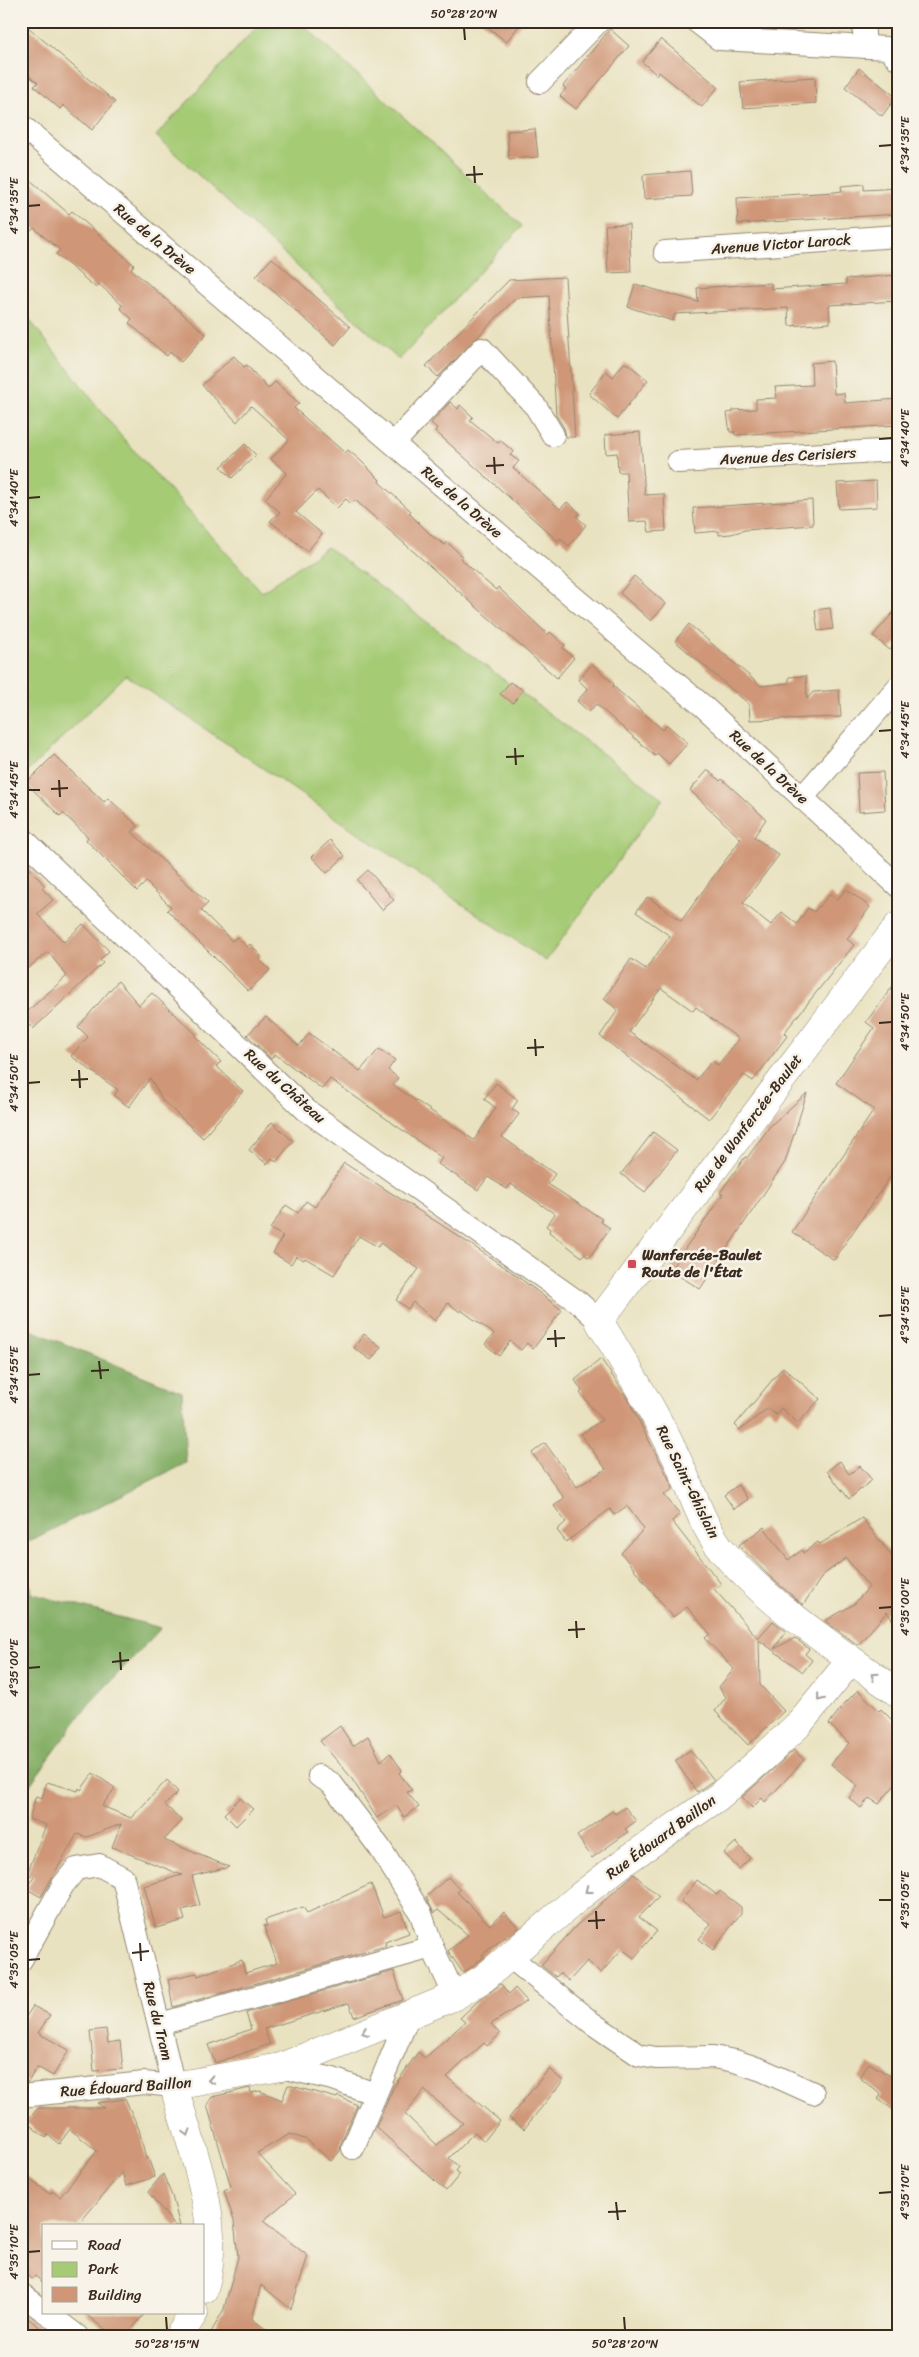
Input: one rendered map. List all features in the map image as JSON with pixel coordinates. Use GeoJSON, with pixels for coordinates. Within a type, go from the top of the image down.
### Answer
{"type":"FeatureCollection","features":[{"type":"Feature","properties":{"kind":"main road","name":"Rue de Wanfercée-Baulet"},"geometry":{"type":"LineString","coordinates":[[599,1321],[898,926]]}},
{"type":"Feature","properties":{"kind":"main road","name":"Rue Saint-Ghislain"},"geometry":{"type":"LineString","coordinates":[[599,1321],[654,1412],[697,1506],[720,1548],[738,1567],[781,1605],[851,1660],[898,1693]]}},
{"type":"Feature","properties":{"kind":"main road","name":"Rue Édouard Baillon"},"geometry":{"type":"LineString","coordinates":[[174,2086],[281,2068],[455,1996],[484,1978],[579,1897],[624,1862],[718,1797],[762,1759],[798,1725],[851,1660]]}},
{"type":"Feature","properties":{"kind":"main road","name":"Rue du Tram"},"geometry":{"type":"LineString","coordinates":[[174,2086],[201,2183],[208,2219],[210,2252],[205,2283]]}},
{"type":"Feature","properties":{"kind":"main road"},"geometry":{"type":"LineString","coordinates":[[179,2336],[193,2314]]}},
{"type":"Feature","properties":{"kind":"street"},"geometry":{"type":"LineString","coordinates":[[540,82],[599,21]]}},
{"type":"Feature","properties":{"kind":"street"},"geometry":{"type":"LineString","coordinates":[[696,21],[719,39],[887,48],[898,59]]}},
{"type":"Feature","properties":{"kind":"street"},"geometry":{"type":"LineString","coordinates":[[863,21],[865,47]]}},
{"type":"Feature","properties":{"kind":"street","name":"Rue de la Drève"},"geometry":{"type":"LineString","coordinates":[[21,125],[394,443],[514,548],[703,706],[898,886]]}},
{"type":"Feature","properties":{"kind":"street","name":"Avenue Victor Larock"},"geometry":{"type":"LineString","coordinates":[[665,252],[898,236]]}},
{"type":"Feature","properties":{"kind":"street"},"geometry":{"type":"LineString","coordinates":[[394,443],[482,349],[536,407],[553,435]]}},
{"type":"Feature","properties":{"kind":"street","name":"Avenue des Cerisiers"},"geometry":{"type":"LineString","coordinates":[[678,462],[898,450]]}},
{"type":"Feature","properties":{"kind":"street"},"geometry":{"type":"LineString","coordinates":[[802,798],[898,687]]}},
{"type":"Feature","properties":{"kind":"street","name":"Rue du Château"},"geometry":{"type":"LineString","coordinates":[[21,837],[306,1110],[578,1302],[599,1321]]}},
{"type":"Feature","properties":{"kind":"street"},"geometry":{"type":"LineString","coordinates":[[319,1776],[331,1783],[380,1848],[421,1914],[432,1947],[455,1996]]}},
{"type":"Feature","properties":{"kind":"street","name":"Rue du Tram"},"geometry":{"type":"LineString","coordinates":[[21,1960],[63,1885],[76,1868],[99,1865],[122,1878],[174,2086]]}},
{"type":"Feature","properties":{"kind":"street"},"geometry":{"type":"LineString","coordinates":[[160,2024],[432,1947]]}},
{"type":"Feature","properties":{"kind":"street"},"geometry":{"type":"LineString","coordinates":[[510,1956],[592,2023],[639,2055],[656,2058],[713,2057],[735,2061],[762,2070],[813,2093]]}},
{"type":"Feature","properties":{"kind":"street"},"geometry":{"type":"LineString","coordinates":[[353,2148],[409,2015]]}},
{"type":"Feature","properties":{"kind":"street"},"geometry":{"type":"LineString","coordinates":[[281,2068],[332,2079],[376,2094]]}},
{"type":"Feature","properties":{"kind":"street","name":"Rue Édouard Baillon"},"geometry":{"type":"LineString","coordinates":[[21,2096],[144,2083],[174,2086]]}},
{"type":"Feature","properties":{"kind":"street"},"geometry":{"type":"LineString","coordinates":[[21,2294],[42,2310]]}},
{"type":"Feature","properties":{"kind":"street"},"geometry":{"type":"LineString","coordinates":[[48,2314],[77,2336]]}},
{"type":"Feature","properties":{"kind":"green space"},"geometry":{"type":"Polygon","coordinates":[[[262,21],[299,21],[522,226],[399,360],[156,136],[262,21]]]}},
{"type":"Feature","properties":{"kind":"green space"},"geometry":{"type":"Polygon","coordinates":[[[21,309],[120,435],[262,592],[327,547],[663,799],[546,961],[126,675],[21,778],[21,309]]]}},
{"type":"Feature","properties":{"kind":"green space"},"geometry":{"type":"Polygon","coordinates":[[[21,1326],[182,1392],[186,1463],[21,1545],[21,1326]]]}},
{"type":"Feature","properties":{"kind":"green space"},"geometry":{"type":"Polygon","coordinates":[[[21,1563],[33,1594],[161,1628],[89,1704],[21,1797],[21,1563]]]}},
{"type":"Feature","properties":{"kind":"building"},"geometry":{"type":"Polygon","coordinates":[[[21,21],[115,102],[92,130],[63,105],[60,109],[34,86],[38,83],[21,69],[21,21]]]}},
{"type":"Feature","properties":{"kind":"building"},"geometry":{"type":"Polygon","coordinates":[[[481,21],[523,21],[506,42],[481,21]]]}},
{"type":"Feature","properties":{"kind":"building"},"geometry":{"type":"Polygon","coordinates":[[[610,29],[629,46],[576,109],[560,96],[566,89],[563,86],[610,29]]]}},
{"type":"Feature","properties":{"kind":"building"},"geometry":{"type":"Polygon","coordinates":[[[661,39],[718,87],[702,107],[659,72],[657,75],[642,62],[661,39]]]}},
{"type":"Feature","properties":{"kind":"building"},"geometry":{"type":"Polygon","coordinates":[[[859,68],[896,97],[882,116],[845,87],[859,68]]]}},
{"type":"Feature","properties":{"kind":"building"},"geometry":{"type":"Polygon","coordinates":[[[815,77],[816,103],[743,108],[740,82],[815,77]]]}},
{"type":"Feature","properties":{"kind":"building"},"geometry":{"type":"Polygon","coordinates":[[[535,129],[538,157],[509,159],[507,131],[535,129]]]}},
{"type":"Feature","properties":{"kind":"building"},"geometry":{"type":"Polygon","coordinates":[[[690,171],[692,196],[644,199],[643,175],[690,171]]]}},
{"type":"Feature","properties":{"kind":"building"},"geometry":{"type":"Polygon","coordinates":[[[21,172],[69,214],[72,211],[134,265],[131,269],[206,334],[181,362],[170,352],[167,356],[129,323],[132,319],[120,308],[122,305],[99,284],[96,288],[56,254],[60,250],[34,228],[31,231],[21,222],[21,172]]]}},
{"type":"Feature","properties":{"kind":"building"},"geometry":{"type":"Polygon","coordinates":[[[864,184],[864,190],[898,188],[898,214],[738,224],[737,198],[835,192],[842,191],[841,186],[864,184]]]}},
{"type":"Feature","properties":{"kind":"building"},"geometry":{"type":"Polygon","coordinates":[[[629,224],[631,272],[608,273],[605,225],[629,224]]]}},
{"type":"Feature","properties":{"kind":"building"},"geometry":{"type":"Polygon","coordinates":[[[272,258],[350,327],[335,345],[256,276],[272,258]]]}},
{"type":"Feature","properties":{"kind":"building"},"geometry":{"type":"Polygon","coordinates":[[[898,275],[898,301],[829,305],[830,323],[789,326],[788,308],[675,314],[673,321],[628,307],[635,284],[698,302],[697,288],[771,283],[771,289],[846,284],[846,279],[898,275]]]}},
{"type":"Feature","properties":{"kind":"building"},"geometry":{"type":"Polygon","coordinates":[[[565,277],[575,437],[566,437],[564,428],[556,415],[549,296],[516,298],[438,377],[426,366],[509,280],[565,277]]]}},
{"type":"Feature","properties":{"kind":"building"},"geometry":{"type":"Polygon","coordinates":[[[234,356],[244,367],[247,365],[268,389],[275,382],[299,403],[294,408],[345,453],[348,450],[360,460],[380,480],[379,482],[411,511],[409,513],[432,536],[445,545],[447,542],[462,556],[460,558],[484,580],[496,590],[498,587],[548,635],[550,632],[565,645],[563,648],[574,658],[557,678],[355,500],[351,504],[346,499],[337,508],[318,490],[296,512],[322,534],[307,551],[270,521],[280,512],[265,499],[287,473],[271,459],[289,440],[251,406],[237,422],[202,385],[234,356]]]}},
{"type":"Feature","properties":{"kind":"building"},"geometry":{"type":"Polygon","coordinates":[[[832,361],[834,394],[844,393],[845,403],[898,399],[898,425],[735,435],[735,432],[730,432],[727,413],[733,412],[733,410],[756,409],[756,399],[777,398],[775,387],[812,385],[811,363],[832,361]]]}},
{"type":"Feature","properties":{"kind":"building"},"geometry":{"type":"Polygon","coordinates":[[[624,363],[648,380],[617,419],[589,394],[606,371],[613,377],[624,363]]]}},
{"type":"Feature","properties":{"kind":"building"},"geometry":{"type":"Polygon","coordinates":[[[450,402],[458,409],[460,405],[473,417],[470,420],[498,443],[501,441],[514,452],[510,455],[519,461],[513,468],[560,509],[567,502],[580,513],[577,517],[586,525],[569,546],[560,538],[558,541],[435,431],[437,428],[431,423],[450,402]]]}},
{"type":"Feature","properties":{"kind":"building"},"geometry":{"type":"Polygon","coordinates":[[[640,432],[645,495],[664,494],[666,531],[649,532],[647,521],[629,522],[626,472],[618,472],[617,453],[606,454],[605,435],[640,432]]]}},
{"type":"Feature","properties":{"kind":"building"},"geometry":{"type":"Polygon","coordinates":[[[245,444],[256,455],[232,478],[221,467],[245,444]]]}},
{"type":"Feature","properties":{"kind":"building"},"geometry":{"type":"Polygon","coordinates":[[[876,481],[877,507],[839,509],[837,483],[876,481]]]}},
{"type":"Feature","properties":{"kind":"building"},"geometry":{"type":"Polygon","coordinates":[[[812,500],[813,525],[745,530],[719,535],[719,531],[695,533],[693,508],[812,500]]]}},
{"type":"Feature","properties":{"kind":"building"},"geometry":{"type":"Polygon","coordinates":[[[634,576],[666,604],[651,621],[620,593],[634,576]]]}},
{"type":"Feature","properties":{"kind":"building"},"geometry":{"type":"Polygon","coordinates":[[[898,607],[898,641],[890,650],[873,636],[898,607]]]}},
{"type":"Feature","properties":{"kind":"building"},"geometry":{"type":"Polygon","coordinates":[[[830,608],[833,629],[818,631],[815,610],[830,608]]]}},
{"type":"Feature","properties":{"kind":"building"},"geometry":{"type":"Polygon","coordinates":[[[689,624],[761,686],[789,683],[789,677],[806,676],[807,699],[813,692],[839,690],[841,717],[750,720],[749,704],[675,641],[689,624]]]}},
{"type":"Feature","properties":{"kind":"building"},"geometry":{"type":"Polygon","coordinates":[[[592,664],[614,684],[613,686],[663,730],[667,725],[688,743],[669,764],[657,753],[655,756],[596,704],[589,712],[577,701],[588,689],[578,680],[592,664]]]}},
{"type":"Feature","properties":{"kind":"building"},"geometry":{"type":"Polygon","coordinates":[[[510,682],[523,690],[513,703],[500,694],[510,682]]]}},
{"type":"Feature","properties":{"kind":"building"},"geometry":{"type":"Polygon","coordinates":[[[54,755],[104,802],[108,798],[138,826],[132,832],[208,903],[201,910],[232,941],[237,937],[247,947],[250,944],[261,956],[259,959],[270,970],[248,991],[167,910],[171,907],[146,882],[137,891],[86,840],[88,837],[63,813],[60,816],[26,783],[54,755]]]}},
{"type":"Feature","properties":{"kind":"building"},"geometry":{"type":"Polygon","coordinates":[[[708,770],[720,781],[722,779],[766,819],[754,837],[779,855],[743,903],[771,925],[782,912],[797,924],[808,908],[814,912],[830,894],[837,900],[846,889],[870,907],[847,939],[854,945],[784,1033],[787,1036],[753,1081],[744,1075],[709,1119],[600,1036],[618,1010],[604,999],[631,959],[646,969],[670,936],[636,912],[648,897],[681,921],[741,839],[690,790],[708,770]],[[661,988],[629,1032],[696,1080],[712,1061],[718,1065],[739,1039],[696,1007],[693,1011],[661,988]]]}},
{"type":"Feature","properties":{"kind":"building"},"geometry":{"type":"Polygon","coordinates":[[[883,772],[885,810],[859,812],[857,773],[883,772]]]}},
{"type":"Feature","properties":{"kind":"building"},"geometry":{"type":"Polygon","coordinates":[[[330,840],[345,856],[327,873],[312,857],[330,840]]]}},
{"type":"Feature","properties":{"kind":"building"},"geometry":{"type":"Polygon","coordinates":[[[21,858],[45,886],[42,888],[53,900],[37,914],[64,942],[83,924],[109,951],[100,960],[103,963],[33,1029],[21,1017],[67,976],[48,952],[28,968],[21,961],[21,858]]]}},
{"type":"Feature","properties":{"kind":"building"},"geometry":{"type":"Polygon","coordinates":[[[368,870],[394,900],[382,910],[357,880],[368,870]]]}},
{"type":"Feature","properties":{"kind":"building"},"geometry":{"type":"Polygon","coordinates":[[[898,979],[898,1165],[834,1260],[792,1232],[874,1110],[836,1083],[874,1028],[866,1022],[898,979]]]}},
{"type":"Feature","properties":{"kind":"building"},"geometry":{"type":"Polygon","coordinates":[[[118,981],[139,1005],[152,993],[196,1034],[195,1036],[221,1062],[216,1066],[243,1091],[203,1138],[163,1101],[150,1078],[129,1107],[114,1096],[118,1090],[71,1056],[88,1037],[78,1027],[118,981]]]}},
{"type":"Feature","properties":{"kind":"building"},"geometry":{"type":"Polygon","coordinates":[[[266,1017],[299,1046],[309,1033],[360,1071],[379,1049],[395,1060],[388,1070],[398,1078],[393,1085],[474,1140],[496,1108],[484,1099],[496,1083],[518,1100],[512,1109],[519,1114],[502,1137],[555,1174],[548,1184],[602,1219],[601,1222],[610,1228],[589,1258],[584,1254],[582,1257],[549,1232],[550,1229],[546,1226],[555,1214],[511,1184],[507,1189],[488,1177],[478,1190],[438,1164],[442,1158],[330,1079],[322,1089],[275,1054],[271,1059],[247,1035],[266,1017]]]}},
{"type":"Feature","properties":{"kind":"building"},"geometry":{"type":"Polygon","coordinates":[[[807,1093],[785,1162],[700,1289],[670,1270],[723,1194],[720,1193],[745,1157],[747,1158],[770,1126],[807,1093]]]}},
{"type":"Feature","properties":{"kind":"building"},"geometry":{"type":"Polygon","coordinates":[[[272,1122],[293,1141],[276,1162],[272,1158],[267,1164],[249,1150],[272,1122]]]}},
{"type":"Feature","properties":{"kind":"building"},"geometry":{"type":"Polygon","coordinates":[[[653,1132],[677,1150],[645,1192],[621,1174],[653,1132]]]}},
{"type":"Feature","properties":{"kind":"building"},"geometry":{"type":"Polygon","coordinates":[[[344,1163],[509,1270],[562,1310],[533,1349],[527,1343],[521,1350],[510,1341],[499,1356],[485,1344],[494,1334],[448,1303],[435,1321],[413,1302],[408,1309],[396,1300],[419,1269],[380,1243],[378,1247],[359,1236],[334,1275],[305,1258],[304,1260],[296,1256],[291,1264],[273,1253],[283,1236],[270,1229],[286,1205],[298,1213],[306,1201],[315,1207],[344,1163]]]}},
{"type":"Feature","properties":{"kind":"building"},"geometry":{"type":"Polygon","coordinates":[[[364,1334],[381,1347],[371,1360],[354,1348],[364,1334]]]}},
{"type":"Feature","properties":{"kind":"building"},"geometry":{"type":"Polygon","coordinates":[[[601,1359],[626,1396],[667,1475],[673,1489],[664,1495],[680,1514],[672,1521],[721,1584],[714,1589],[758,1638],[773,1621],[786,1631],[774,1649],[795,1638],[809,1649],[805,1654],[812,1660],[803,1672],[759,1640],[760,1685],[784,1711],[748,1745],[715,1711],[726,1697],[719,1687],[734,1669],[705,1638],[710,1634],[687,1607],[673,1617],[621,1553],[644,1529],[627,1506],[614,1515],[610,1509],[566,1542],[557,1530],[566,1522],[554,1506],[564,1498],[532,1453],[545,1443],[577,1487],[606,1469],[581,1434],[602,1420],[580,1393],[582,1391],[575,1380],[601,1359]]]}},
{"type":"Feature","properties":{"kind":"building"},"geometry":{"type":"Polygon","coordinates":[[[783,1367],[820,1399],[798,1423],[781,1408],[776,1415],[768,1408],[740,1430],[735,1425],[783,1367]]]}},
{"type":"Feature","properties":{"kind":"building"},"geometry":{"type":"Polygon","coordinates":[[[840,1461],[849,1474],[860,1466],[872,1480],[849,1499],[827,1471],[840,1461]]]}},
{"type":"Feature","properties":{"kind":"building"},"geometry":{"type":"Polygon","coordinates":[[[738,1485],[748,1499],[734,1509],[724,1495],[738,1485]]]}},
{"type":"Feature","properties":{"kind":"building"},"geometry":{"type":"Polygon","coordinates":[[[862,1518],[898,1564],[898,1628],[887,1612],[858,1645],[825,1621],[854,1604],[869,1587],[846,1558],[823,1575],[803,1605],[769,1576],[739,1545],[764,1527],[788,1560],[802,1550],[803,1553],[818,1542],[820,1544],[862,1518]]]}},
{"type":"Feature","properties":{"kind":"building"},"geometry":{"type":"Polygon","coordinates":[[[858,1690],[879,1711],[881,1709],[898,1726],[898,1781],[879,1804],[869,1798],[861,1808],[849,1798],[858,1786],[831,1764],[849,1743],[829,1724],[844,1704],[858,1690]]]}},
{"type":"Feature","properties":{"kind":"building"},"geometry":{"type":"Polygon","coordinates":[[[340,1726],[353,1746],[368,1736],[381,1761],[390,1753],[402,1770],[399,1773],[412,1790],[407,1792],[419,1807],[404,1817],[396,1805],[377,1818],[350,1776],[320,1741],[340,1726]]]}},
{"type":"Feature","properties":{"kind":"building"},"geometry":{"type":"Polygon","coordinates":[[[690,1750],[714,1780],[697,1792],[675,1761],[690,1750]]]}},
{"type":"Feature","properties":{"kind":"building"},"geometry":{"type":"Polygon","coordinates":[[[794,1750],[804,1760],[765,1802],[762,1798],[752,1808],[742,1797],[794,1750]]]}},
{"type":"Feature","properties":{"kind":"building"},"geometry":{"type":"Polygon","coordinates":[[[93,1773],[115,1788],[102,1806],[131,1818],[167,1780],[178,1792],[165,1805],[182,1821],[164,1840],[229,1867],[192,1876],[200,1905],[182,1910],[185,1920],[156,1928],[144,1886],[182,1875],[112,1847],[121,1824],[87,1837],[77,1834],[41,1897],[27,1889],[34,1877],[27,1874],[46,1825],[29,1819],[36,1796],[42,1798],[47,1782],[78,1791],[79,1788],[81,1790],[93,1773]]]}},
{"type":"Feature","properties":{"kind":"building"},"geometry":{"type":"Polygon","coordinates":[[[240,1798],[253,1809],[236,1826],[224,1814],[240,1798]]]}},
{"type":"Feature","properties":{"kind":"building"},"geometry":{"type":"Polygon","coordinates":[[[625,1807],[636,1821],[625,1829],[628,1832],[592,1858],[577,1836],[612,1811],[615,1814],[625,1807]]]}},
{"type":"Feature","properties":{"kind":"building"},"geometry":{"type":"Polygon","coordinates":[[[736,1842],[750,1858],[739,1869],[724,1853],[736,1842]]]}},
{"type":"Feature","properties":{"kind":"building"},"geometry":{"type":"Polygon","coordinates":[[[634,1874],[659,1897],[639,1917],[657,1931],[634,1958],[622,1949],[601,1973],[587,1961],[569,1981],[560,1973],[556,1977],[541,1965],[576,1926],[634,1874]]]}},
{"type":"Feature","properties":{"kind":"building"},"geometry":{"type":"Polygon","coordinates":[[[448,1877],[460,1890],[457,1892],[490,1925],[504,1912],[519,1928],[482,1955],[484,1957],[463,1973],[448,1951],[468,1935],[438,1910],[434,1913],[426,1897],[448,1877]]]}},
{"type":"Feature","properties":{"kind":"building"},"geometry":{"type":"Polygon","coordinates":[[[697,1880],[717,1895],[720,1891],[741,1907],[741,1913],[713,1950],[699,1939],[711,1924],[681,1901],[697,1880]]]}},
{"type":"Feature","properties":{"kind":"building"},"geometry":{"type":"Polygon","coordinates":[[[371,1884],[384,1917],[401,1911],[409,1933],[385,1942],[386,1946],[173,2007],[168,1979],[197,1973],[198,1976],[242,1960],[245,1973],[277,1963],[264,1926],[267,1926],[265,1920],[303,1907],[307,1913],[371,1884]]]}},
{"type":"Feature","properties":{"kind":"building"},"geometry":{"type":"Polygon","coordinates":[[[394,1971],[403,2000],[354,2017],[349,2003],[264,2029],[270,2044],[215,2063],[208,2045],[251,2029],[246,2013],[394,1971]]]}},
{"type":"Feature","properties":{"kind":"building"},"geometry":{"type":"Polygon","coordinates":[[[501,1984],[509,1994],[515,1988],[527,2001],[491,2024],[500,2034],[487,2046],[484,2043],[447,2077],[500,2121],[484,2141],[475,2132],[449,2158],[459,2167],[456,2171],[460,2174],[446,2191],[376,2127],[393,2088],[418,2052],[425,2058],[465,2022],[460,2018],[479,2000],[501,1984]],[[424,2090],[405,2114],[437,2145],[463,2123],[424,2090]]]}},
{"type":"Feature","properties":{"kind":"building"},"geometry":{"type":"Polygon","coordinates":[[[33,2006],[50,2015],[38,2033],[69,2050],[53,2076],[37,2067],[28,2082],[21,2083],[21,2024],[33,2006]]]}},
{"type":"Feature","properties":{"kind":"building"},"geometry":{"type":"Polygon","coordinates":[[[106,2029],[108,2043],[120,2041],[123,2069],[94,2071],[90,2031],[106,2029]]]}},
{"type":"Feature","properties":{"kind":"building"},"geometry":{"type":"Polygon","coordinates":[[[869,2063],[894,2078],[898,2072],[898,2113],[878,2099],[881,2095],[859,2077],[869,2063]]]}},
{"type":"Feature","properties":{"kind":"building"},"geometry":{"type":"Polygon","coordinates":[[[549,2069],[563,2081],[524,2129],[509,2118],[549,2069]]]}},
{"type":"Feature","properties":{"kind":"building"},"geometry":{"type":"Polygon","coordinates":[[[288,2085],[337,2098],[338,2096],[357,2105],[341,2143],[340,2151],[331,2161],[307,2140],[290,2134],[257,2153],[295,2194],[263,2221],[308,2256],[291,2309],[261,2285],[252,2319],[275,2336],[209,2336],[224,2309],[238,2257],[234,2221],[224,2190],[231,2187],[207,2105],[212,2097],[250,2088],[251,2093],[260,2091],[282,2100],[288,2085]]]}},
{"type":"Feature","properties":{"kind":"building"},"geometry":{"type":"Polygon","coordinates":[[[125,2099],[139,2129],[146,2159],[148,2158],[155,2177],[126,2186],[122,2172],[79,2224],[42,2224],[42,2281],[35,2276],[32,2279],[21,2271],[21,2173],[50,2194],[52,2191],[60,2197],[97,2151],[70,2129],[59,2144],[48,2135],[46,2138],[26,2122],[38,2108],[105,2108],[97,2103],[125,2099]]]}},
{"type":"Feature","properties":{"kind":"building"},"geometry":{"type":"Polygon","coordinates":[[[163,2174],[172,2196],[179,2224],[173,2224],[148,2192],[163,2174]]]}},
{"type":"Feature","properties":{"kind":"building"},"geometry":{"type":"Polygon","coordinates":[[[21,2313],[51,2336],[21,2336],[21,2313]]]}},
{"type":"Feature","properties":{"kind":"building"},"geometry":{"type":"Polygon","coordinates":[[[85,2314],[144,2314],[128,2334],[121,2336],[103,2328],[85,2314]]]}},
{"type":"Feature","properties":{"kind":"place","name":"Wanfercée-Baulet Route de l'État"},"geometry":{"type":"Point","coordinates":[632,1264]}}]}
